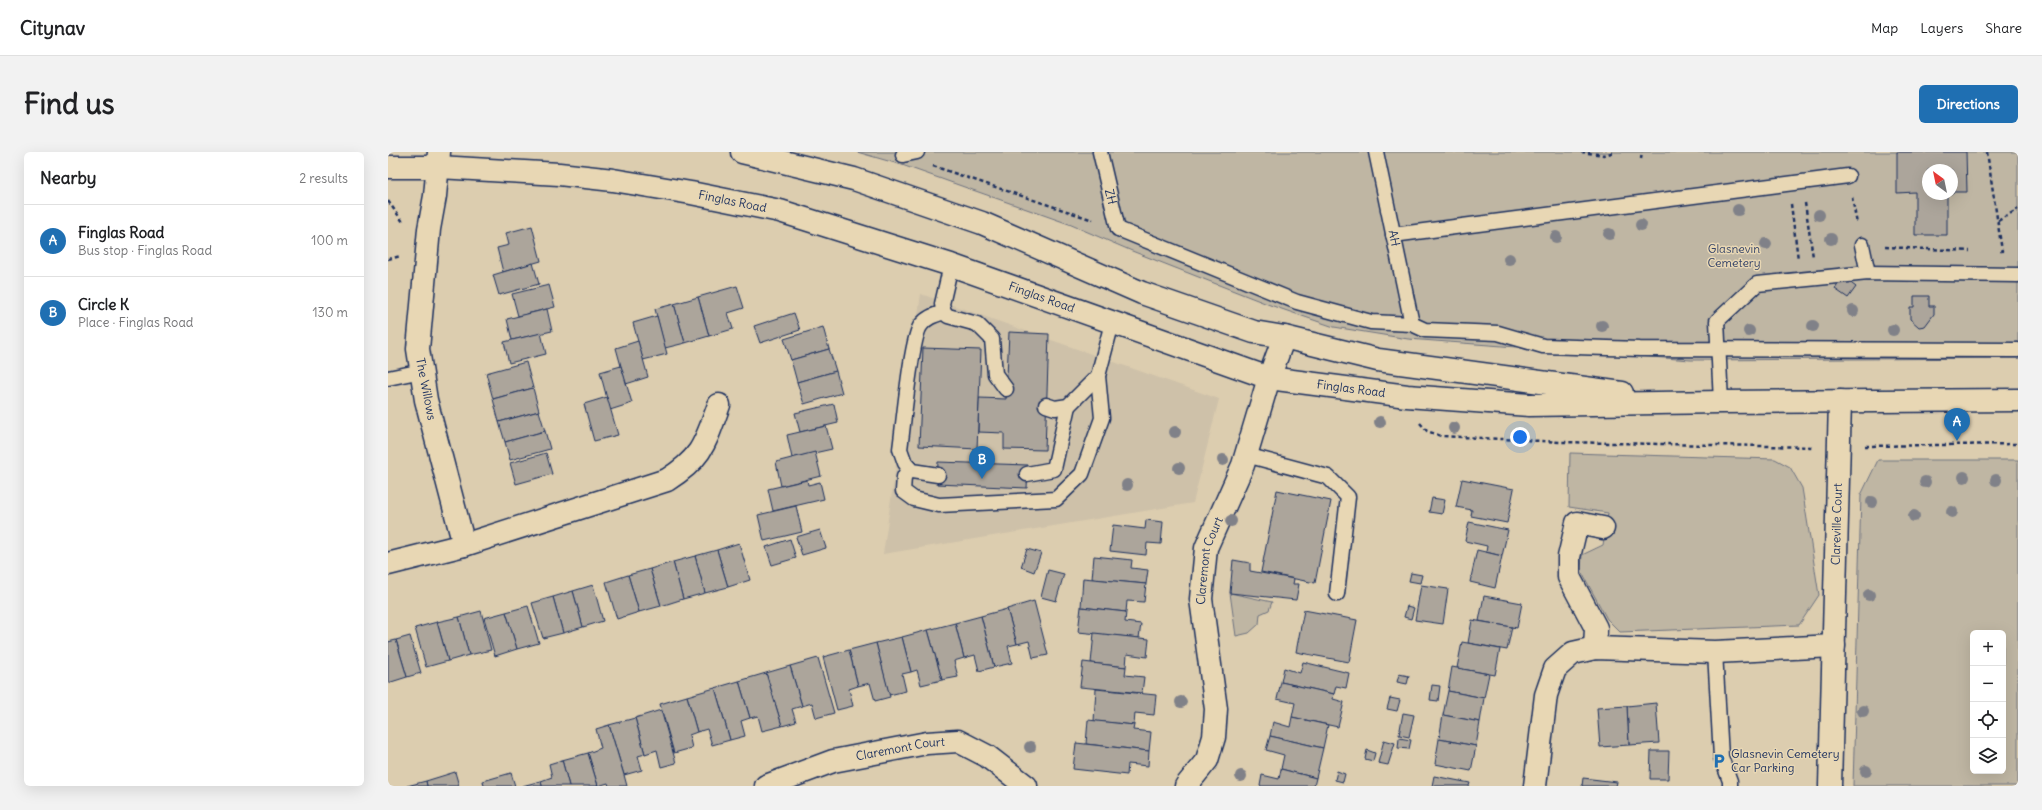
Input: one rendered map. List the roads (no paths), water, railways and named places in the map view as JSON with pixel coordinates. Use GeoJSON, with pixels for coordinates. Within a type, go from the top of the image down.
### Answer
{"type":"FeatureCollection","features":[{"type":"Feature","properties":{"kind":"main road","name":"Finglas Road"},"geometry":{"type":"LineString","coordinates":[[742,152],[869,185],[982,224],[1142,293],[1254,332],[1284,337],[1378,360],[1698,403]]}},
{"type":"Feature","properties":{"kind":"main road","name":"Finglas Road"},"geometry":{"type":"LineString","coordinates":[[388,166],[439,159],[613,180],[691,193],[780,211],[951,265],[1269,378],[1406,396],[1529,405],[2018,400]]}},
{"type":"Feature","properties":{"kind":"main road","name":"The Willows"},"geometry":{"type":"LineString","coordinates":[[439,159],[429,229],[419,342],[426,400],[464,545]]}},
{"type":"Feature","properties":{"kind":"main road","name":"Claremont Court"},"geometry":{"type":"LineString","coordinates":[[1186,786],[1207,760],[1214,737],[1216,709],[1201,599],[1206,548],[1243,465],[1269,378],[1284,337]]}},
{"type":"Feature","properties":{"kind":"main road","name":"Clareville Court"},"geometry":{"type":"LineString","coordinates":[[1830,786],[1840,401]]}},
{"type":"Feature","properties":{"kind":"main road"},"geometry":{"type":"LineString","coordinates":[[388,564],[464,545],[667,480],[684,469],[702,451],[719,405]]}},
{"type":"Feature","properties":{"kind":"main road"},"geometry":{"type":"LineString","coordinates":[[1595,648],[1596,628],[1569,577],[1569,557],[1577,523],[1603,528]]}},
{"type":"Feature","properties":{"kind":"main road"},"geometry":{"type":"LineString","coordinates":[[1535,786],[1546,695],[1555,669],[1573,653],[1595,648],[1715,652],[1834,646]]}},
{"type":"Feature","properties":{"kind":"main road","name":"Claremont Court"},"geometry":{"type":"LineString","coordinates":[[766,786],[833,762],[927,743],[958,741],[987,756],[1026,786]]}},
{"type":"Feature","properties":{"kind":"lane","name":"ZH"},"geometry":{"type":"LineString","coordinates":[[1100,152],[1124,232],[1297,302],[1371,322],[1412,324]]}},
{"type":"Feature","properties":{"kind":"lane","name":"AH"},"geometry":{"type":"LineString","coordinates":[[1376,152],[1412,324]]}},
{"type":"Feature","properties":{"kind":"lane"},"geometry":{"type":"LineString","coordinates":[[1393,235],[1848,176]]}},
{"type":"Feature","properties":{"kind":"lane"},"geometry":{"type":"LineString","coordinates":[[1862,245],[1868,273]]}},
{"type":"Feature","properties":{"kind":"lane"},"geometry":{"type":"LineString","coordinates":[[951,265],[942,304],[944,312],[948,316],[977,324],[992,339],[995,374],[1006,389]]}},
{"type":"Feature","properties":{"kind":"lane"},"geometry":{"type":"LineString","coordinates":[[1721,402],[1717,321],[1757,284],[1868,273],[2018,275]]}},
{"type":"Feature","properties":{"kind":"lane"},"geometry":{"type":"LineString","coordinates":[[938,474],[912,471],[905,463],[900,450],[914,348],[920,326],[931,316],[944,312]]}},
{"type":"Feature","properties":{"kind":"lane"},"geometry":{"type":"LineString","coordinates":[[909,468],[904,477],[903,491],[914,499],[939,505],[1056,499],[1082,474],[1100,425],[1102,418],[1098,376],[1112,323]]}},
{"type":"Feature","properties":{"kind":"lane"},"geometry":{"type":"LineString","coordinates":[[1412,324],[1425,330],[1498,333],[1543,346],[1718,350],[2018,350]]}},
{"type":"Feature","properties":{"kind":"lane"},"geometry":{"type":"LineString","coordinates":[[388,378],[422,371]]}},
{"type":"Feature","properties":{"kind":"lane"},"geometry":{"type":"LineString","coordinates":[[1027,474],[1054,469],[1068,406],[1098,376]]}},
{"type":"Feature","properties":{"kind":"lane"},"geometry":{"type":"LineString","coordinates":[[1046,405],[1055,408],[1068,406]]}},
{"type":"Feature","properties":{"kind":"lane"},"geometry":{"type":"LineString","coordinates":[[1246,455],[1328,478],[1348,497],[1337,594]]}},
{"type":"Feature","properties":{"kind":"lane"},"geometry":{"type":"LineString","coordinates":[[1715,652],[1721,757],[1730,781],[1730,786]]}},
{"type":"Feature","properties":{"kind":"place","name":"Finglas Road"},"geometry":{"type":"Point","coordinates":[1957,441]}},
{"type":"Feature","properties":{"kind":"place","name":"Circle K"},"geometry":{"type":"Point","coordinates":[982,479]}},
{"type":"Feature","properties":{"kind":"place","name":"Glasnevin Cemetery Car Parking"},"geometry":{"type":"Point","coordinates":[1719,761]}},
{"type":"Feature","properties":{"kind":"park label","name":"Glasnevin Cemetery"},"geometry":{"type":"Point","coordinates":[1734,256]}}]}
